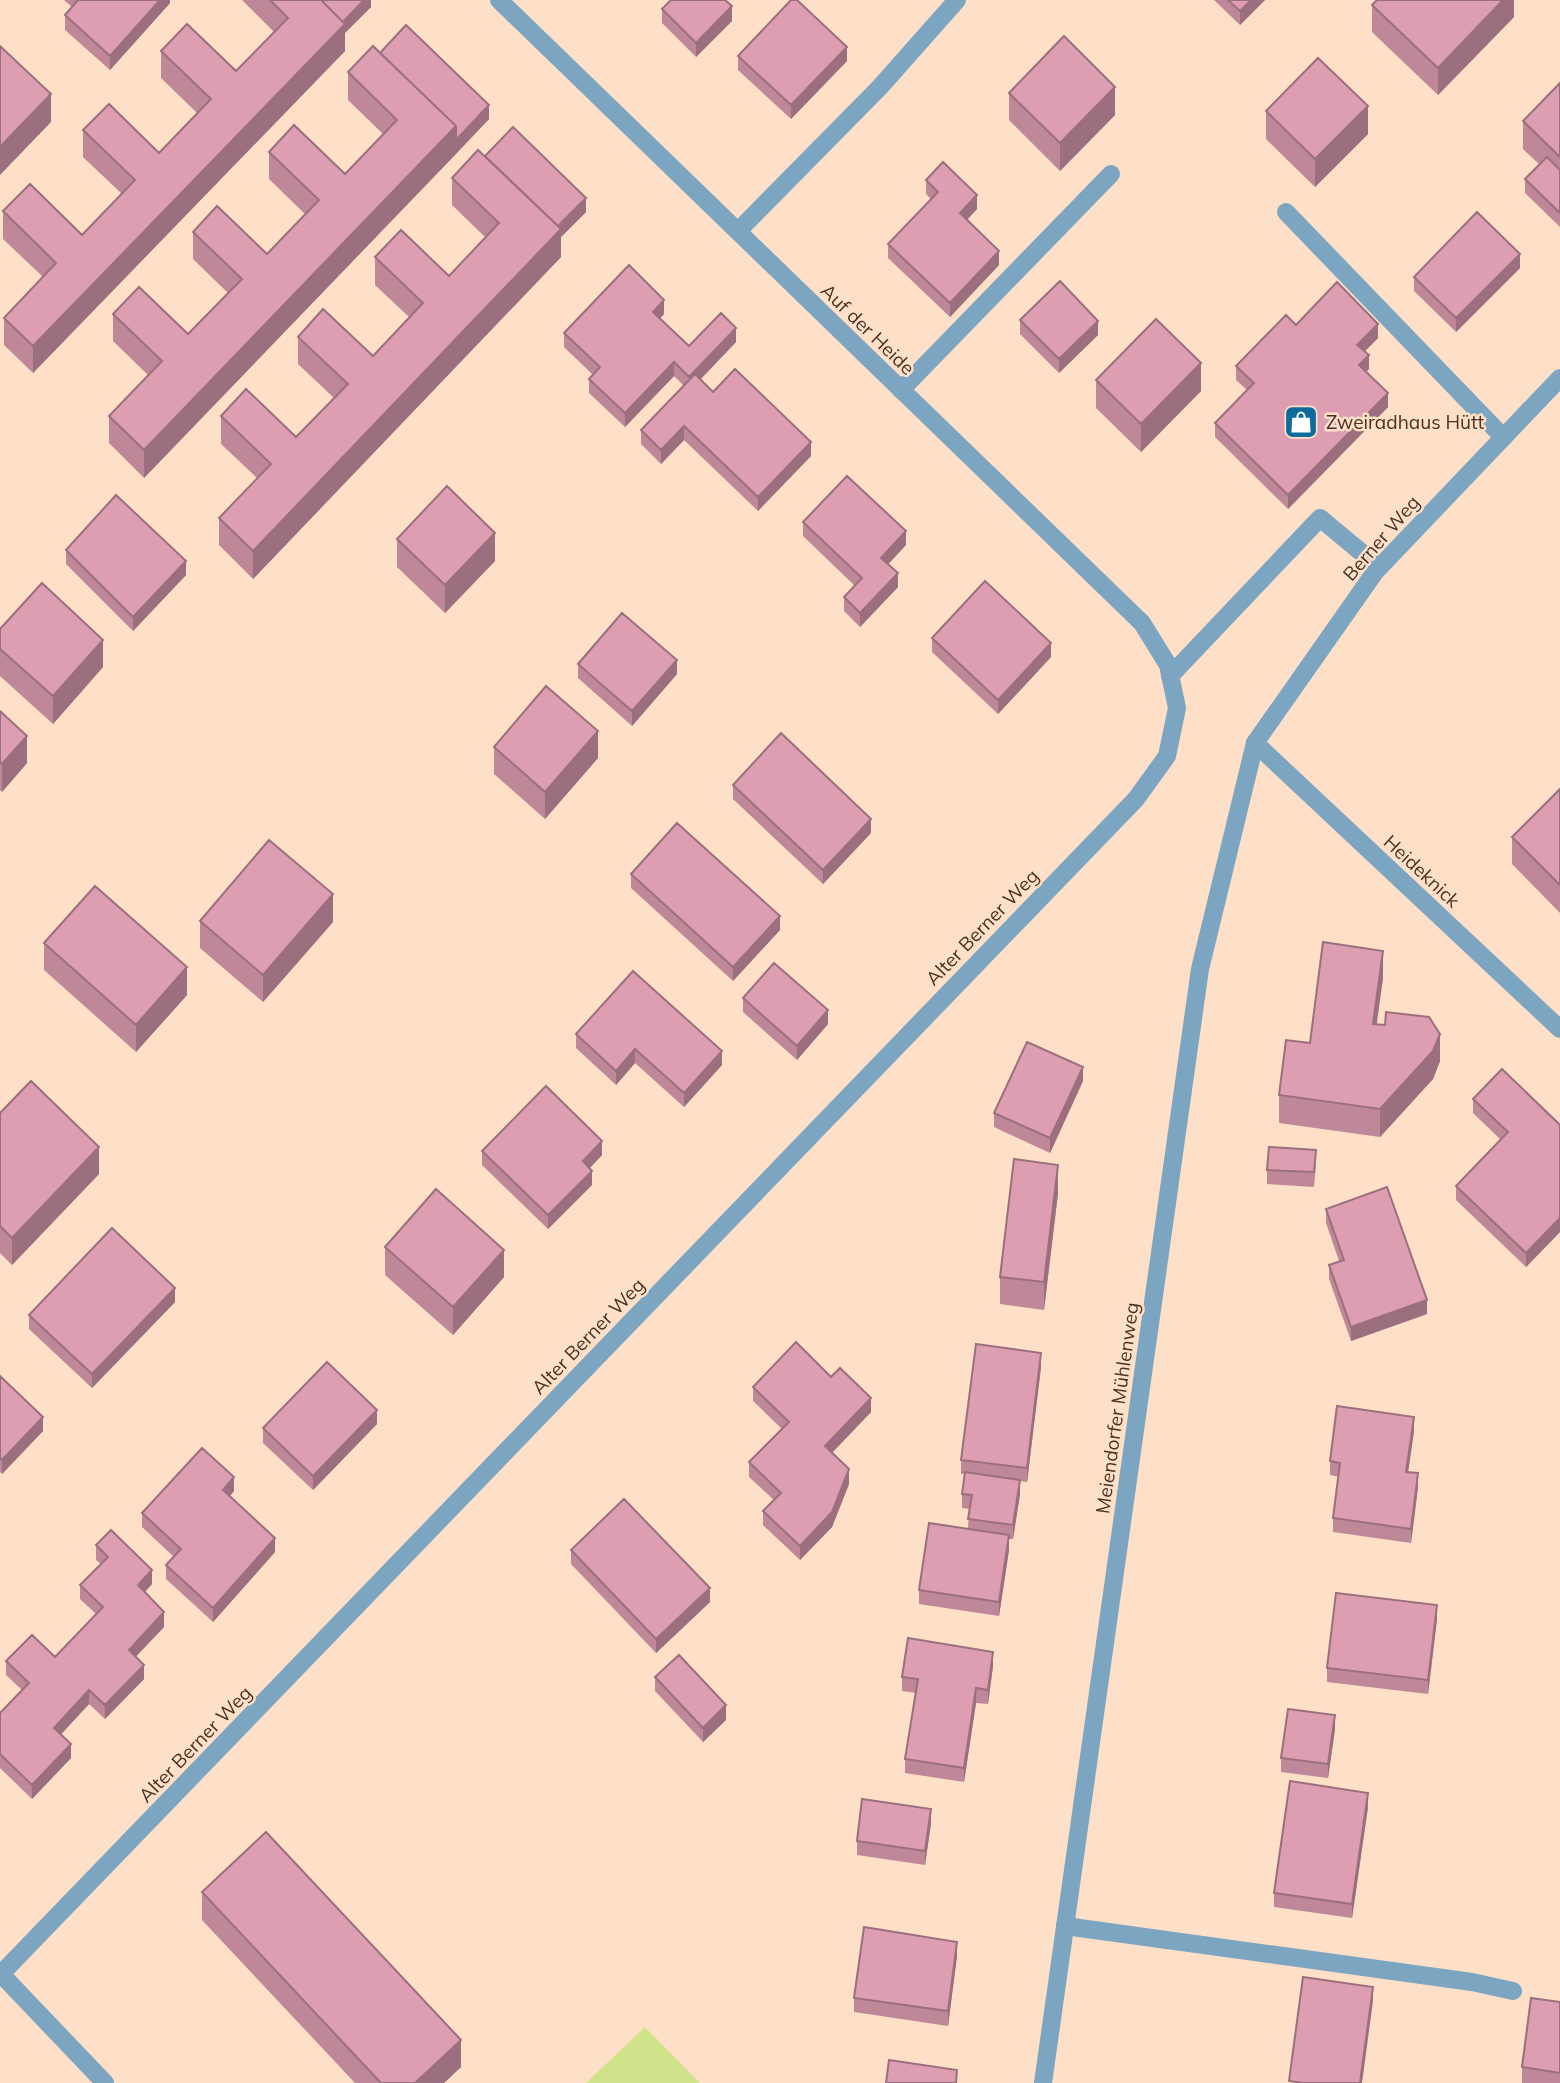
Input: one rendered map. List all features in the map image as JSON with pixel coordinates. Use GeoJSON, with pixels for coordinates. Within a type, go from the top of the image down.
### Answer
{"type":"FeatureCollection","features":[{"type":"Feature","properties":{"kind":"street","name":"Auf der Heide"},"geometry":{"type":"LineString","coordinates":[[499,0],[1142,624],[1168,665],[1177,708]]}},
{"type":"Feature","properties":{"kind":"street"},"geometry":{"type":"LineString","coordinates":[[738,232],[880,87],[957,0]]}},
{"type":"Feature","properties":{"kind":"street"},"geometry":{"type":"LineString","coordinates":[[901,390],[1111,174]]}},
{"type":"Feature","properties":{"kind":"street"},"geometry":{"type":"LineString","coordinates":[[1286,212],[1503,437]]}},
{"type":"Feature","properties":{"kind":"street","name":"Berner Weg"},"geometry":{"type":"LineString","coordinates":[[1255,743],[1379,567],[1560,378]]}},
{"type":"Feature","properties":{"kind":"street"},"geometry":{"type":"LineString","coordinates":[[1171,676],[1320,518],[1379,567]]}},
{"type":"Feature","properties":{"kind":"street","name":"Alter Berner Weg"},"geometry":{"type":"LineString","coordinates":[[0,1974],[1136,799],[1167,756],[1177,708]]}},
{"type":"Feature","properties":{"kind":"street","name":"Heideknick"},"geometry":{"type":"LineString","coordinates":[[1255,743],[1560,1029]]}},
{"type":"Feature","properties":{"kind":"street","name":"Meiendorfer Mühlenweg"},"geometry":{"type":"LineString","coordinates":[[1044,2083],[1200,969],[1255,743]]}},
{"type":"Feature","properties":{"kind":"street"},"geometry":{"type":"LineString","coordinates":[[1065,1926],[1472,1982],[1513,1991]]}},
{"type":"Feature","properties":{"kind":"street"},"geometry":{"type":"LineString","coordinates":[[0,1974],[105,2083]]}},
{"type":"Feature","properties":{"kind":"green space"},"geometry":{"type":"Polygon","coordinates":[[[645,2027],[700,2083],[586,2083],[645,2027]]]}},
{"type":"Feature","properties":{"kind":"building"},"geometry":{"type":"Polygon","coordinates":[[[78,0],[160,0],[110,56],[65,15],[78,0]]]}},
{"type":"Feature","properties":{"kind":"building"},"geometry":{"type":"Polygon","coordinates":[[[270,0],[321,0],[345,24],[33,346],[4,318],[56,263],[3,211],[30,184],[82,235],[135,180],[83,130],[109,104],[159,153],[211,99],[161,51],[187,24],[236,71],[288,18],[270,0]]]}},
{"type":"Feature","properties":{"kind":"building"},"geometry":{"type":"Polygon","coordinates":[[[321,0],[364,0],[343,22],[321,0]]]}},
{"type":"Feature","properties":{"kind":"building"},"geometry":{"type":"Polygon","coordinates":[[[671,0],[725,0],[732,6],[696,43],[662,9],[671,0]]]}},
{"type":"Feature","properties":{"kind":"building"},"geometry":{"type":"Polygon","coordinates":[[[791,0],[797,0],[847,47],[791,105],[738,56],[791,0]]]}},
{"type":"Feature","properties":{"kind":"building"},"geometry":{"type":"Polygon","coordinates":[[[1228,0],[1251,0],[1240,11],[1228,0]]]}},
{"type":"Feature","properties":{"kind":"building"},"geometry":{"type":"Polygon","coordinates":[[[1377,0],[1503,0],[1438,68],[1372,5],[1377,0]]]}},
{"type":"Feature","properties":{"kind":"building"},"geometry":{"type":"Polygon","coordinates":[[[406,25],[489,105],[456,140],[456,126],[380,53],[406,25]]]}},
{"type":"Feature","properties":{"kind":"building"},"geometry":{"type":"Polygon","coordinates":[[[1064,36],[1115,87],[1060,143],[1009,93],[1064,36]]]}},
{"type":"Feature","properties":{"kind":"building"},"geometry":{"type":"Polygon","coordinates":[[[0,46],[51,94],[0,147],[0,46]]]}},
{"type":"Feature","properties":{"kind":"building"},"geometry":{"type":"Polygon","coordinates":[[[373,46],[456,126],[144,450],[109,416],[162,361],[113,314],[139,287],[188,334],[242,279],[193,232],[217,206],[267,254],[319,200],[269,152],[294,125],[345,174],[397,120],[348,72],[373,46]]]}},
{"type":"Feature","properties":{"kind":"building"},"geometry":{"type":"Polygon","coordinates":[[[1318,58],[1368,106],[1315,159],[1266,111],[1318,58]]]}},
{"type":"Feature","properties":{"kind":"building"},"geometry":{"type":"Polygon","coordinates":[[[1560,83],[1560,157],[1523,121],[1560,83]]]}},
{"type":"Feature","properties":{"kind":"building"},"geometry":{"type":"Polygon","coordinates":[[[513,127],[586,198],[558,226],[485,156],[513,127]]]}},
{"type":"Feature","properties":{"kind":"building"},"geometry":{"type":"Polygon","coordinates":[[[478,150],[561,229],[253,551],[219,518],[271,464],[221,416],[246,389],[296,437],[348,384],[298,337],[323,309],[373,356],[423,303],[375,257],[401,230],[449,276],[499,223],[452,178],[478,150]]]}},
{"type":"Feature","properties":{"kind":"building"},"geometry":{"type":"Polygon","coordinates":[[[1547,157],[1560,170],[1560,213],[1525,179],[1547,157]]]}},
{"type":"Feature","properties":{"kind":"building"},"geometry":{"type":"Polygon","coordinates":[[[943,162],[977,195],[960,213],[999,251],[950,303],[888,244],[938,192],[926,180],[943,162]]]}},
{"type":"Feature","properties":{"kind":"building"},"geometry":{"type":"Polygon","coordinates":[[[1477,212],[1520,254],[1456,318],[1414,277],[1477,212]]]}},
{"type":"Feature","properties":{"kind":"building"},"geometry":{"type":"Polygon","coordinates":[[[629,265],[664,300],[653,312],[689,346],[721,313],[736,328],[689,377],[674,362],[625,413],[589,379],[600,367],[564,333],[629,265]]]}},
{"type":"Feature","properties":{"kind":"building"},"geometry":{"type":"Polygon","coordinates":[[[1060,281],[1098,321],[1059,359],[1020,320],[1060,281]]]}},
{"type":"Feature","properties":{"kind":"building","name":"Zweiradhaus Hütt"},"geometry":{"type":"Polygon","coordinates":[[[1337,282],[1378,324],[1357,345],[1369,355],[1359,365],[1388,393],[1288,495],[1215,423],[1254,383],[1236,366],[1286,315],[1296,325],[1337,282]]]}},
{"type":"Feature","properties":{"kind":"building"},"geometry":{"type":"Polygon","coordinates":[[[1156,319],[1201,363],[1141,424],[1096,380],[1156,319]]]}},
{"type":"Feature","properties":{"kind":"building"},"geometry":{"type":"Polygon","coordinates":[[[735,369],[811,442],[758,497],[684,426],[661,450],[641,430],[695,374],[713,392],[735,369]]]}},
{"type":"Feature","properties":{"kind":"building"},"geometry":{"type":"Polygon","coordinates":[[[847,476],[906,531],[881,558],[898,573],[860,613],[844,597],[862,578],[803,522],[847,476]]]}},
{"type":"Feature","properties":{"kind":"building"},"geometry":{"type":"Polygon","coordinates":[[[447,486],[495,533],[445,585],[397,539],[447,486]]]}},
{"type":"Feature","properties":{"kind":"building"},"geometry":{"type":"Polygon","coordinates":[[[116,495],[186,561],[133,617],[66,550],[116,495]]]}},
{"type":"Feature","properties":{"kind":"building"},"geometry":{"type":"Polygon","coordinates":[[[985,581],[1051,643],[998,700],[932,638],[985,581]]]}},
{"type":"Feature","properties":{"kind":"building"},"geometry":{"type":"Polygon","coordinates":[[[42,583],[103,640],[53,696],[0,649],[0,629],[42,583]]]}},
{"type":"Feature","properties":{"kind":"building"},"geometry":{"type":"Polygon","coordinates":[[[622,613],[677,660],[632,711],[578,664],[622,613]]]}},
{"type":"Feature","properties":{"kind":"building"},"geometry":{"type":"Polygon","coordinates":[[[546,686],[598,731],[545,792],[494,747],[546,686]]]}},
{"type":"Feature","properties":{"kind":"building"},"geometry":{"type":"Polygon","coordinates":[[[0,711],[27,736],[2,764],[0,763],[0,711]]]}},
{"type":"Feature","properties":{"kind":"building"},"geometry":{"type":"Polygon","coordinates":[[[781,733],[871,819],[823,870],[733,785],[781,733]]]}},
{"type":"Feature","properties":{"kind":"building"},"geometry":{"type":"Polygon","coordinates":[[[1560,789],[1560,885],[1512,837],[1560,789]]]}},
{"type":"Feature","properties":{"kind":"building"},"geometry":{"type":"Polygon","coordinates":[[[677,823],[780,916],[733,967],[631,874],[677,823]]]}},
{"type":"Feature","properties":{"kind":"building"},"geometry":{"type":"Polygon","coordinates":[[[269,840],[333,894],[263,975],[200,921],[269,840]]]}},
{"type":"Feature","properties":{"kind":"building"},"geometry":{"type":"Polygon","coordinates":[[[95,886],[187,967],[136,1025],[44,943],[95,886]]]}},
{"type":"Feature","properties":{"kind":"building"},"geometry":{"type":"Polygon","coordinates":[[[1323,942],[1383,951],[1373,1024],[1385,1025],[1386,1012],[1429,1017],[1440,1034],[1433,1051],[1380,1109],[1279,1095],[1286,1040],[1310,1043],[1323,942]]]}},
{"type":"Feature","properties":{"kind":"building"},"geometry":{"type":"Polygon","coordinates":[[[774,963],[828,1010],[797,1046],[743,998],[774,963]]]}},
{"type":"Feature","properties":{"kind":"building"},"geometry":{"type":"Polygon","coordinates":[[[633,971],[722,1051],[684,1093],[635,1049],[616,1071],[576,1034],[633,971]]]}},
{"type":"Feature","properties":{"kind":"building"},"geometry":{"type":"Polygon","coordinates":[[[1027,1042],[1083,1067],[1050,1138],[994,1113],[1027,1042]]]}},
{"type":"Feature","properties":{"kind":"building"},"geometry":{"type":"Polygon","coordinates":[[[1502,1069],[1560,1125],[1560,1218],[1526,1253],[1456,1186],[1508,1132],[1473,1099],[1502,1069]]]}},
{"type":"Feature","properties":{"kind":"building"},"geometry":{"type":"Polygon","coordinates":[[[31,1081],[99,1147],[12,1238],[0,1226],[0,1113],[31,1081]]]}},
{"type":"Feature","properties":{"kind":"building"},"geometry":{"type":"Polygon","coordinates":[[[546,1086],[602,1141],[583,1161],[592,1171],[548,1215],[482,1151],[546,1086]]]}},
{"type":"Feature","properties":{"kind":"building"},"geometry":{"type":"Polygon","coordinates":[[[1269,1147],[1316,1150],[1314,1172],[1267,1170],[1269,1147]]]}},
{"type":"Feature","properties":{"kind":"building"},"geometry":{"type":"Polygon","coordinates":[[[1014,1159],[1058,1165],[1044,1282],[1000,1277],[1014,1159]]]}},
{"type":"Feature","properties":{"kind":"building"},"geometry":{"type":"Polygon","coordinates":[[[1387,1187],[1427,1300],[1351,1327],[1329,1265],[1344,1260],[1326,1209],[1387,1187]]]}},
{"type":"Feature","properties":{"kind":"building"},"geometry":{"type":"Polygon","coordinates":[[[436,1189],[504,1250],[453,1307],[385,1247],[436,1189]]]}},
{"type":"Feature","properties":{"kind":"building"},"geometry":{"type":"Polygon","coordinates":[[[112,1228],[175,1288],[92,1374],[29,1315],[112,1228]]]}},
{"type":"Feature","properties":{"kind":"building"},"geometry":{"type":"Polygon","coordinates":[[[796,1342],[831,1377],[840,1368],[871,1398],[825,1446],[849,1469],[832,1512],[800,1546],[763,1511],[781,1493],[749,1462],[789,1422],[753,1387],[796,1342]]]}},
{"type":"Feature","properties":{"kind":"building"},"geometry":{"type":"Polygon","coordinates":[[[976,1344],[1041,1353],[1027,1468],[961,1460],[976,1344]]]}},
{"type":"Feature","properties":{"kind":"building"},"geometry":{"type":"Polygon","coordinates":[[[327,1362],[377,1410],[313,1476],[263,1428],[327,1362]]]}},
{"type":"Feature","properties":{"kind":"building"},"geometry":{"type":"Polygon","coordinates":[[[0,1376],[43,1417],[2,1460],[0,1458],[0,1376]]]}},
{"type":"Feature","properties":{"kind":"building"},"geometry":{"type":"Polygon","coordinates":[[[1337,1406],[1414,1417],[1406,1472],[1418,1473],[1411,1529],[1333,1518],[1340,1463],[1330,1461],[1337,1406]]]}},
{"type":"Feature","properties":{"kind":"building"},"geometry":{"type":"Polygon","coordinates":[[[202,1448],[234,1477],[223,1490],[275,1538],[213,1608],[166,1565],[181,1549],[142,1513],[202,1448]]]}},
{"type":"Feature","properties":{"kind":"building"},"geometry":{"type":"Polygon","coordinates":[[[965,1472],[1020,1480],[1013,1525],[968,1519],[972,1495],[962,1494],[965,1472]]]}},
{"type":"Feature","properties":{"kind":"building"},"geometry":{"type":"Polygon","coordinates":[[[624,1499],[710,1588],[656,1639],[571,1550],[624,1499]]]}},
{"type":"Feature","properties":{"kind":"building"},"geometry":{"type":"Polygon","coordinates":[[[929,1523],[1009,1535],[999,1602],[919,1590],[929,1523]]]}},
{"type":"Feature","properties":{"kind":"building"},"geometry":{"type":"Polygon","coordinates":[[[111,1530],[152,1570],[138,1585],[164,1612],[129,1650],[144,1665],[105,1705],[89,1690],[54,1728],[71,1744],[32,1785],[0,1754],[0,1713],[29,1683],[6,1661],[32,1635],[55,1657],[103,1607],[80,1585],[108,1557],[96,1545],[111,1530]]]}},
{"type":"Feature","properties":{"kind":"building"},"geometry":{"type":"Polygon","coordinates":[[[1336,1593],[1437,1605],[1428,1680],[1327,1668],[1336,1593]]]}},
{"type":"Feature","properties":{"kind":"building"},"geometry":{"type":"Polygon","coordinates":[[[908,1638],[993,1652],[988,1690],[976,1688],[964,1768],[905,1759],[918,1679],[902,1677],[908,1638]]]}},
{"type":"Feature","properties":{"kind":"building"},"geometry":{"type":"Polygon","coordinates":[[[679,1655],[726,1705],[703,1728],[655,1677],[679,1655]]]}},
{"type":"Feature","properties":{"kind":"building"},"geometry":{"type":"Polygon","coordinates":[[[1288,1709],[1335,1715],[1328,1764],[1281,1758],[1288,1709]]]}},
{"type":"Feature","properties":{"kind":"building"},"geometry":{"type":"Polygon","coordinates":[[[1290,1781],[1368,1793],[1352,1904],[1274,1893],[1290,1781]]]}},
{"type":"Feature","properties":{"kind":"building"},"geometry":{"type":"Polygon","coordinates":[[[862,1799],[931,1809],[925,1851],[857,1841],[862,1799]]]}},
{"type":"Feature","properties":{"kind":"building"},"geometry":{"type":"Polygon","coordinates":[[[266,1832],[461,2040],[415,2083],[381,2083],[202,1892],[266,1832]]]}},
{"type":"Feature","properties":{"kind":"building"},"geometry":{"type":"Polygon","coordinates":[[[864,1927],[957,1942],[948,2011],[854,1998],[864,1927]]]}},
{"type":"Feature","properties":{"kind":"building"},"geometry":{"type":"Polygon","coordinates":[[[1303,1977],[1373,1987],[1360,2083],[1289,2081],[1303,1977]]]}},
{"type":"Feature","properties":{"kind":"building"},"geometry":{"type":"Polygon","coordinates":[[[1531,1998],[1560,2002],[1560,2073],[1522,2067],[1531,1998]]]}},
{"type":"Feature","properties":{"kind":"building"},"geometry":{"type":"Polygon","coordinates":[[[889,2060],[957,2070],[956,2083],[886,2083],[889,2060]]]}},
{"type":"Feature","properties":{"kind":"place","name":"Zweiradhaus Hütt"},"geometry":{"type":"Point","coordinates":[1301,422]}}]}
